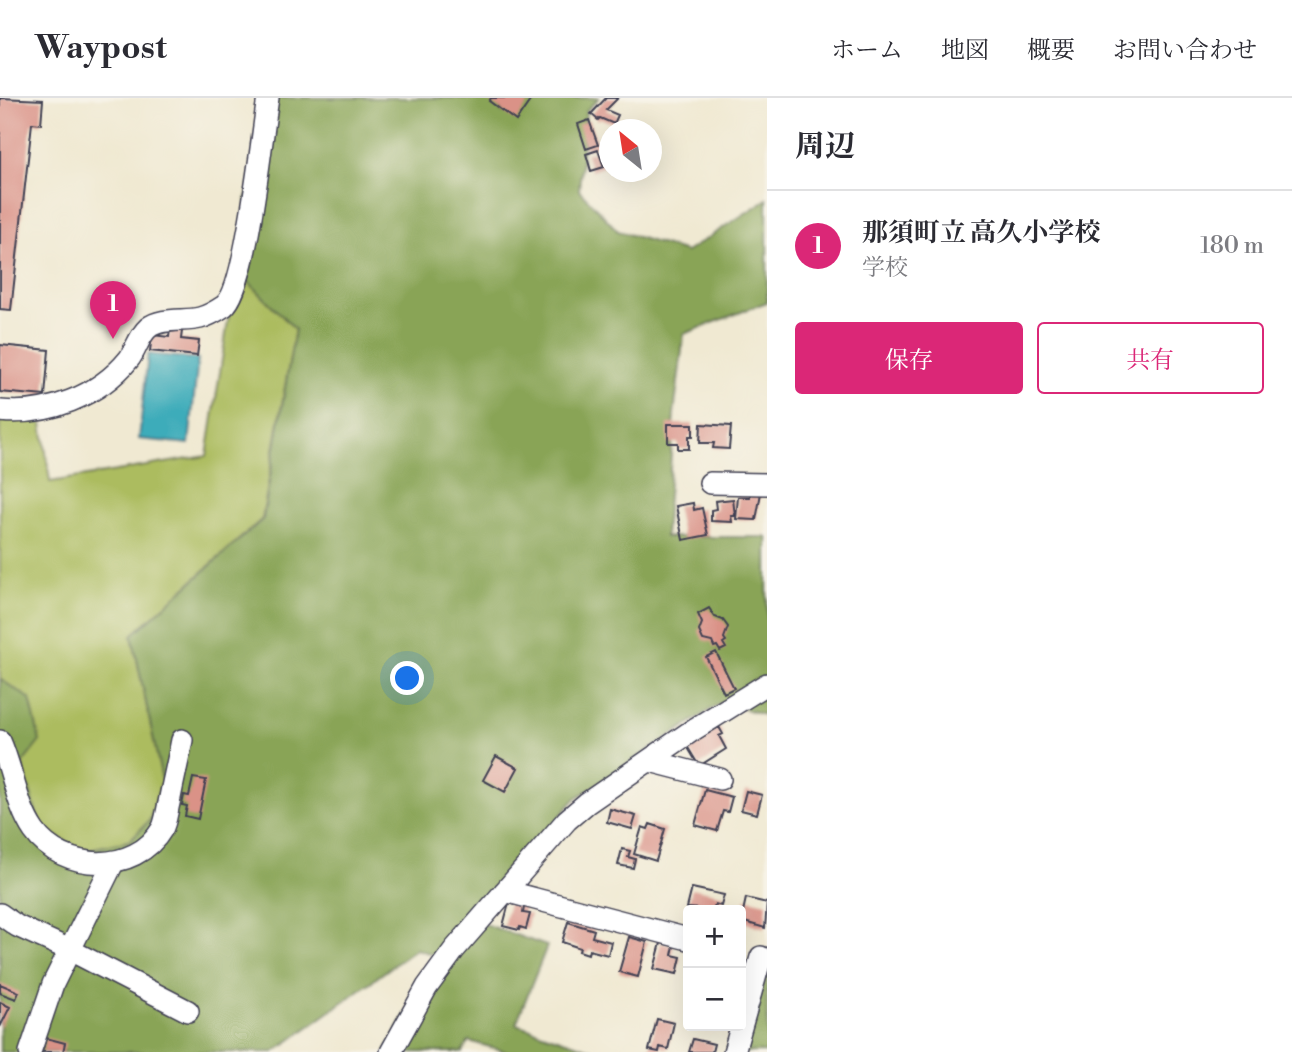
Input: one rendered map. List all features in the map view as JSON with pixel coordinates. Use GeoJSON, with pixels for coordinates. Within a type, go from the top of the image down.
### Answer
{"type":"FeatureCollection","features":[{"type":"Feature","properties":{"kind":"lane"},"geometry":{"type":"LineString","coordinates":[[0,411],[20,413],[51,408],[67,402],[109,380],[130,358],[147,329],[155,324],[201,318],[225,305],[232,296],[245,249],[268,98]]}},
{"type":"Feature","properties":{"kind":"lane"},"geometry":{"type":"LineString","coordinates":[[710,482],[767,484]]}},
{"type":"Feature","properties":{"kind":"lane"},"geometry":{"type":"LineString","coordinates":[[391,1052],[427,987],[454,950],[567,820],[587,803],[722,711],[767,684]]}},
{"type":"Feature","properties":{"kind":"lane"},"geometry":{"type":"LineString","coordinates":[[0,741],[23,809],[44,844],[62,855],[89,862],[113,863],[149,844],[163,828],[183,740]]}},
{"type":"Feature","properties":{"kind":"lane"},"geometry":{"type":"LineString","coordinates":[[650,761],[720,779]]}},
{"type":"Feature","properties":{"kind":"lane"},"geometry":{"type":"LineString","coordinates":[[30,1052],[53,984],[113,863]]}},
{"type":"Feature","properties":{"kind":"lane"},"geometry":{"type":"LineString","coordinates":[[505,891],[683,938]]}},
{"type":"Feature","properties":{"kind":"lane"},"geometry":{"type":"LineString","coordinates":[[0,914],[17,926],[188,1011]]}},
{"type":"Feature","properties":{"kind":"lane"},"geometry":{"type":"LineString","coordinates":[[734,1052],[756,956]]}},
{"type":"Feature","properties":{"kind":"green space"},"geometry":{"type":"Polygon","coordinates":[[[262,98],[496,98],[502,113],[536,98],[599,98],[586,111],[579,190],[618,231],[686,252],[767,199],[767,302],[684,334],[674,414],[665,537],[767,537],[767,716],[722,702],[575,799],[470,919],[547,946],[516,1024],[599,1052],[507,1052],[469,1041],[462,1052],[385,1052],[439,956],[416,949],[274,1052],[0,1052],[0,679],[30,699],[40,741],[22,764],[40,826],[80,851],[129,841],[150,820],[162,780],[132,635],[263,519],[295,329],[236,269],[262,98]]]}},
{"type":"Feature","properties":{"kind":"green space"},"geometry":{"type":"Polygon","coordinates":[[[236,269],[295,329],[262,519],[132,635],[162,780],[150,820],[129,841],[80,851],[40,826],[22,763],[30,699],[0,679],[0,409],[41,415],[50,482],[207,456],[236,269]]]}},
{"type":"Feature","properties":{"kind":"green space"},"geometry":{"type":"Polygon","coordinates":[[[767,968],[767,1052],[739,1052],[767,968]]]}},
{"type":"Feature","properties":{"kind":"water"},"geometry":{"type":"Polygon","coordinates":[[[148,354],[198,359],[189,444],[139,439],[148,354]]]}},
{"type":"Feature","properties":{"kind":"building"},"geometry":{"type":"Polygon","coordinates":[[[0,98],[43,100],[41,124],[32,123],[11,310],[0,309],[0,98]]]}},
{"type":"Feature","properties":{"kind":"building"},"geometry":{"type":"Polygon","coordinates":[[[491,98],[532,98],[516,121],[489,101],[491,98]]]}},
{"type":"Feature","properties":{"kind":"building"},"geometry":{"type":"Polygon","coordinates":[[[606,98],[618,98],[606,110],[618,115],[616,119],[598,120],[591,114],[606,98]]]}},
{"type":"Feature","properties":{"kind":"building"},"geometry":{"type":"Polygon","coordinates":[[[589,120],[598,145],[586,149],[578,124],[589,120]]]}},
{"type":"Feature","properties":{"kind":"building"},"geometry":{"type":"Polygon","coordinates":[[[598,150],[599,169],[591,171],[586,154],[598,150]]]}},
{"type":"Feature","properties":{"kind":"building"},"geometry":{"type":"Polygon","coordinates":[[[170,330],[182,331],[181,339],[199,341],[197,356],[150,351],[152,335],[169,337],[170,330]]]}},
{"type":"Feature","properties":{"kind":"building"},"geometry":{"type":"Polygon","coordinates":[[[0,345],[49,350],[45,396],[0,392],[0,345]]]}},
{"type":"Feature","properties":{"kind":"building"},"geometry":{"type":"Polygon","coordinates":[[[668,424],[693,424],[689,449],[678,449],[678,443],[668,443],[668,424]]]}},
{"type":"Feature","properties":{"kind":"building"},"geometry":{"type":"Polygon","coordinates":[[[701,424],[731,426],[729,449],[713,448],[714,443],[700,443],[701,424]]]}},
{"type":"Feature","properties":{"kind":"building"},"geometry":{"type":"Polygon","coordinates":[[[750,493],[761,493],[756,520],[736,519],[738,497],[750,497],[750,493]]]}},
{"type":"Feature","properties":{"kind":"building"},"geometry":{"type":"Polygon","coordinates":[[[733,499],[735,516],[731,516],[732,522],[711,521],[711,510],[716,509],[715,501],[733,499]]]}},
{"type":"Feature","properties":{"kind":"building"},"geometry":{"type":"Polygon","coordinates":[[[693,503],[694,510],[702,508],[708,535],[683,540],[676,506],[693,503]]]}},
{"type":"Feature","properties":{"kind":"building"},"geometry":{"type":"Polygon","coordinates":[[[709,608],[715,617],[723,620],[728,627],[724,638],[726,641],[723,643],[726,648],[720,651],[712,642],[703,640],[699,631],[702,623],[698,614],[709,608]]]}},
{"type":"Feature","properties":{"kind":"building"},"geometry":{"type":"Polygon","coordinates":[[[716,652],[734,688],[724,693],[706,657],[716,652]]]}},
{"type":"Feature","properties":{"kind":"building"},"geometry":{"type":"Polygon","coordinates":[[[719,727],[723,734],[719,736],[726,749],[699,766],[687,746],[719,727]]]}},
{"type":"Feature","properties":{"kind":"building"},"geometry":{"type":"Polygon","coordinates":[[[496,756],[518,768],[505,792],[483,780],[496,756]]]}},
{"type":"Feature","properties":{"kind":"building"},"geometry":{"type":"Polygon","coordinates":[[[193,778],[206,780],[198,819],[185,816],[187,806],[182,805],[184,795],[189,796],[193,778]]]}},
{"type":"Feature","properties":{"kind":"building"},"geometry":{"type":"Polygon","coordinates":[[[705,790],[732,797],[728,812],[723,811],[717,831],[695,825],[705,790]]]}},
{"type":"Feature","properties":{"kind":"building"},"geometry":{"type":"Polygon","coordinates":[[[746,791],[762,795],[757,814],[741,810],[746,791]]]}},
{"type":"Feature","properties":{"kind":"building"},"geometry":{"type":"Polygon","coordinates":[[[610,809],[636,816],[632,829],[607,822],[610,809]]]}},
{"type":"Feature","properties":{"kind":"building"},"geometry":{"type":"Polygon","coordinates":[[[650,824],[665,829],[656,861],[634,854],[642,827],[648,829],[650,824]]]}},
{"type":"Feature","properties":{"kind":"building"},"geometry":{"type":"Polygon","coordinates":[[[622,849],[630,851],[628,857],[635,859],[633,868],[618,865],[622,849]]]}},
{"type":"Feature","properties":{"kind":"building"},"geometry":{"type":"Polygon","coordinates":[[[692,888],[724,895],[721,905],[688,905],[692,888]]]}},
{"type":"Feature","properties":{"kind":"building"},"geometry":{"type":"Polygon","coordinates":[[[746,898],[767,903],[765,928],[746,922],[746,898]]]}},
{"type":"Feature","properties":{"kind":"building"},"geometry":{"type":"Polygon","coordinates":[[[509,903],[524,907],[523,913],[530,914],[526,929],[503,926],[509,903]]]}},
{"type":"Feature","properties":{"kind":"building"},"geometry":{"type":"Polygon","coordinates":[[[568,922],[594,930],[592,937],[611,942],[608,955],[589,950],[588,954],[562,942],[568,922]]]}},
{"type":"Feature","properties":{"kind":"building"},"geometry":{"type":"Polygon","coordinates":[[[629,937],[647,942],[638,977],[619,972],[629,937]]]}},
{"type":"Feature","properties":{"kind":"building"},"geometry":{"type":"Polygon","coordinates":[[[661,943],[674,946],[672,955],[681,957],[677,974],[654,969],[661,943]]]}},
{"type":"Feature","properties":{"kind":"building"},"geometry":{"type":"Polygon","coordinates":[[[0,984],[19,992],[16,999],[0,993],[0,984]]]}},
{"type":"Feature","properties":{"kind":"building"},"geometry":{"type":"Polygon","coordinates":[[[0,1002],[10,1007],[0,1027],[0,1002]]]}},
{"type":"Feature","properties":{"kind":"building"},"geometry":{"type":"Polygon","coordinates":[[[657,1019],[674,1023],[668,1049],[660,1047],[659,1052],[649,1050],[657,1019]]]}},
{"type":"Feature","properties":{"kind":"building"},"geometry":{"type":"Polygon","coordinates":[[[46,1038],[65,1043],[63,1052],[42,1052],[46,1038]]]}},
{"type":"Feature","properties":{"kind":"building"},"geometry":{"type":"Polygon","coordinates":[[[693,1039],[714,1044],[712,1052],[689,1052],[693,1039]]]}},
{"type":"Feature","properties":{"kind":"place","name":"那須町立 高久小学校"},"geometry":{"type":"Point","coordinates":[113,339]}}]}
